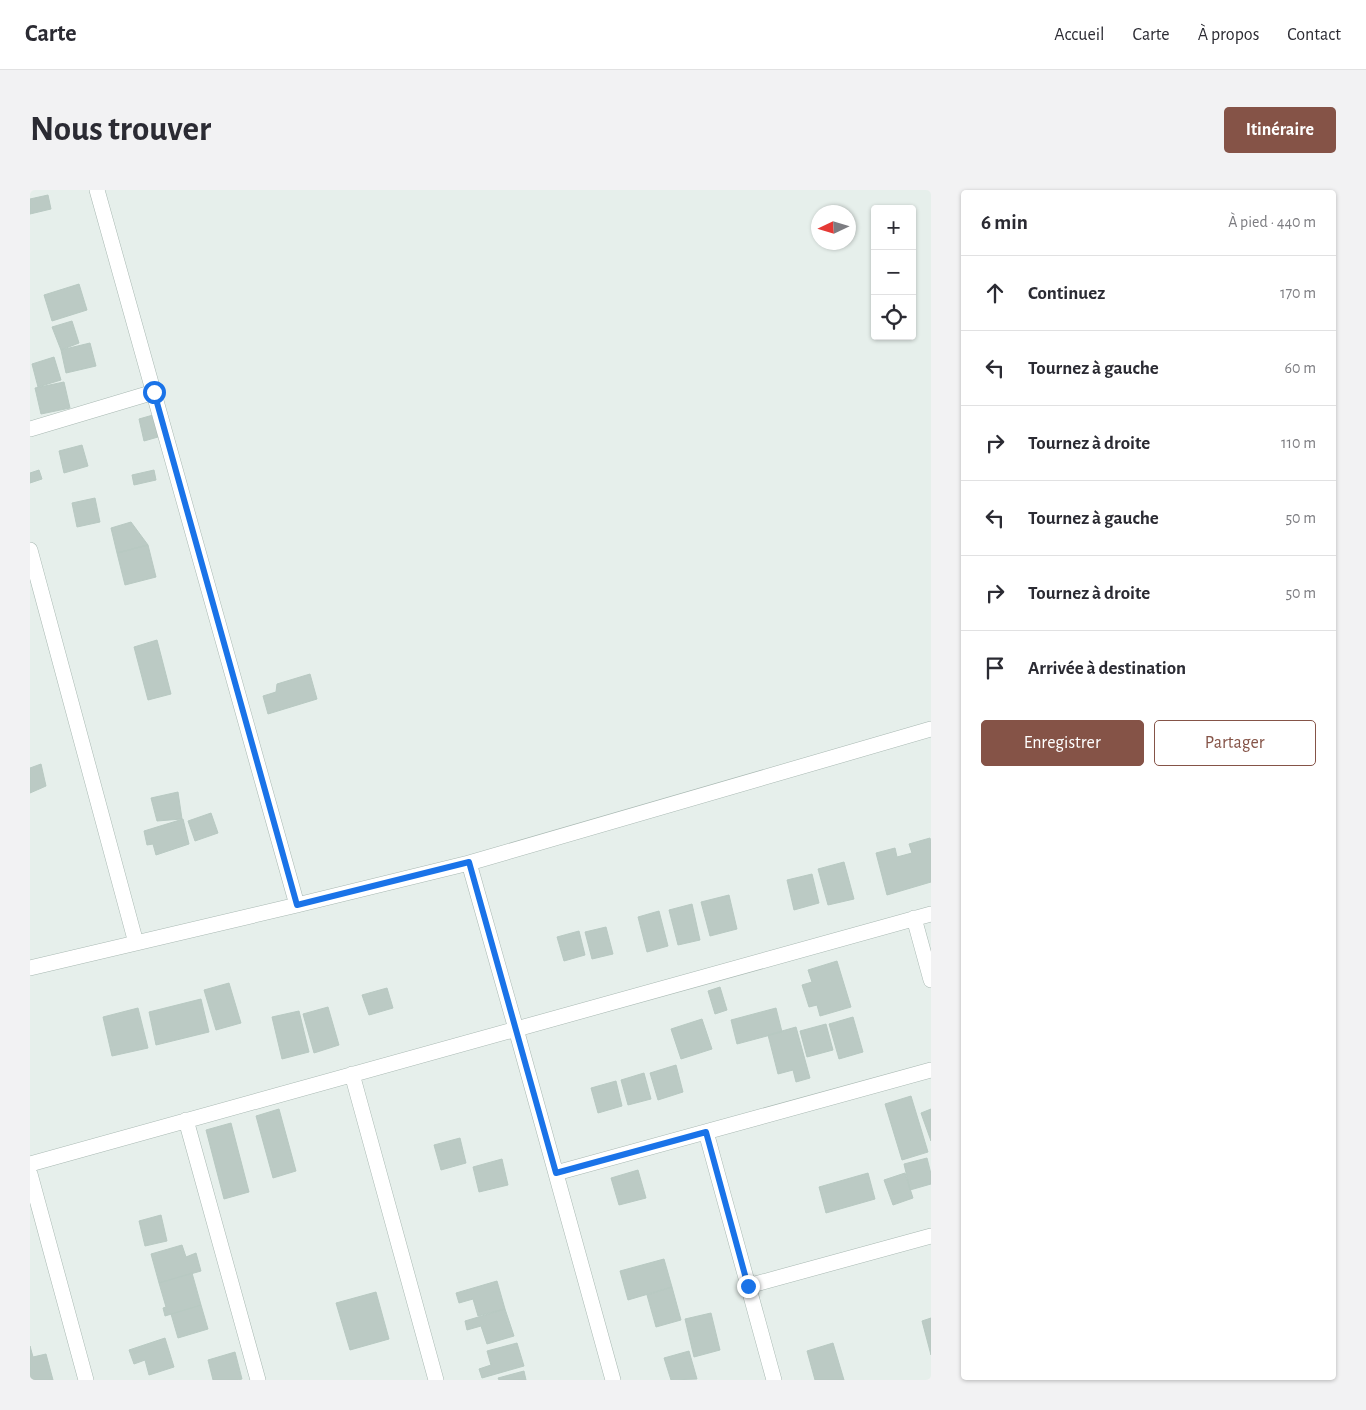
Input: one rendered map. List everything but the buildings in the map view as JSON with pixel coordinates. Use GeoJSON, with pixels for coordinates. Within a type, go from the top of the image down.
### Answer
{"type":"FeatureCollection","features":[{"type":"Feature","properties":{"kind":"street"},"geometry":{"type":"LineString","coordinates":[[97,190],[297,905]]}},
{"type":"Feature","properties":{"kind":"street"},"geometry":{"type":"LineString","coordinates":[[30,429],[154,392]]}},
{"type":"Feature","properties":{"kind":"street"},"geometry":{"type":"LineString","coordinates":[[30,550],[136,943]]}},
{"type":"Feature","properties":{"kind":"street"},"geometry":{"type":"LineString","coordinates":[[30,968],[469,862],[931,729]]}},
{"type":"Feature","properties":{"kind":"street"},"geometry":{"type":"LineString","coordinates":[[469,862],[613,1380]]}},
{"type":"Feature","properties":{"kind":"street"},"geometry":{"type":"LineString","coordinates":[[30,1164],[931,914]]}},
{"type":"Feature","properties":{"kind":"street"},"geometry":{"type":"LineString","coordinates":[[914,918],[931,980]]}},
{"type":"Feature","properties":{"kind":"street"},"geometry":{"type":"LineString","coordinates":[[556,1173],[931,1070]]}},
{"type":"Feature","properties":{"kind":"street"},"geometry":{"type":"LineString","coordinates":[[352,1074],[436,1380]]}},
{"type":"Feature","properties":{"kind":"street"},"geometry":{"type":"LineString","coordinates":[[186,1120],[258,1380]]}},
{"type":"Feature","properties":{"kind":"street"},"geometry":{"type":"LineString","coordinates":[[706,1132],[774,1380]]}},
{"type":"Feature","properties":{"kind":"street"},"geometry":{"type":"LineString","coordinates":[[30,1174],[86,1380]]}},
{"type":"Feature","properties":{"kind":"street"},"geometry":{"type":"LineString","coordinates":[[748,1286],[931,1236]]}},
{"type":"Feature","properties":{"kind":"route"},"geometry":{"type":"LineString","coordinates":[[154,392],[297,905],[469,862],[556,1173],[706,1132],[748,1286]]}}]}
